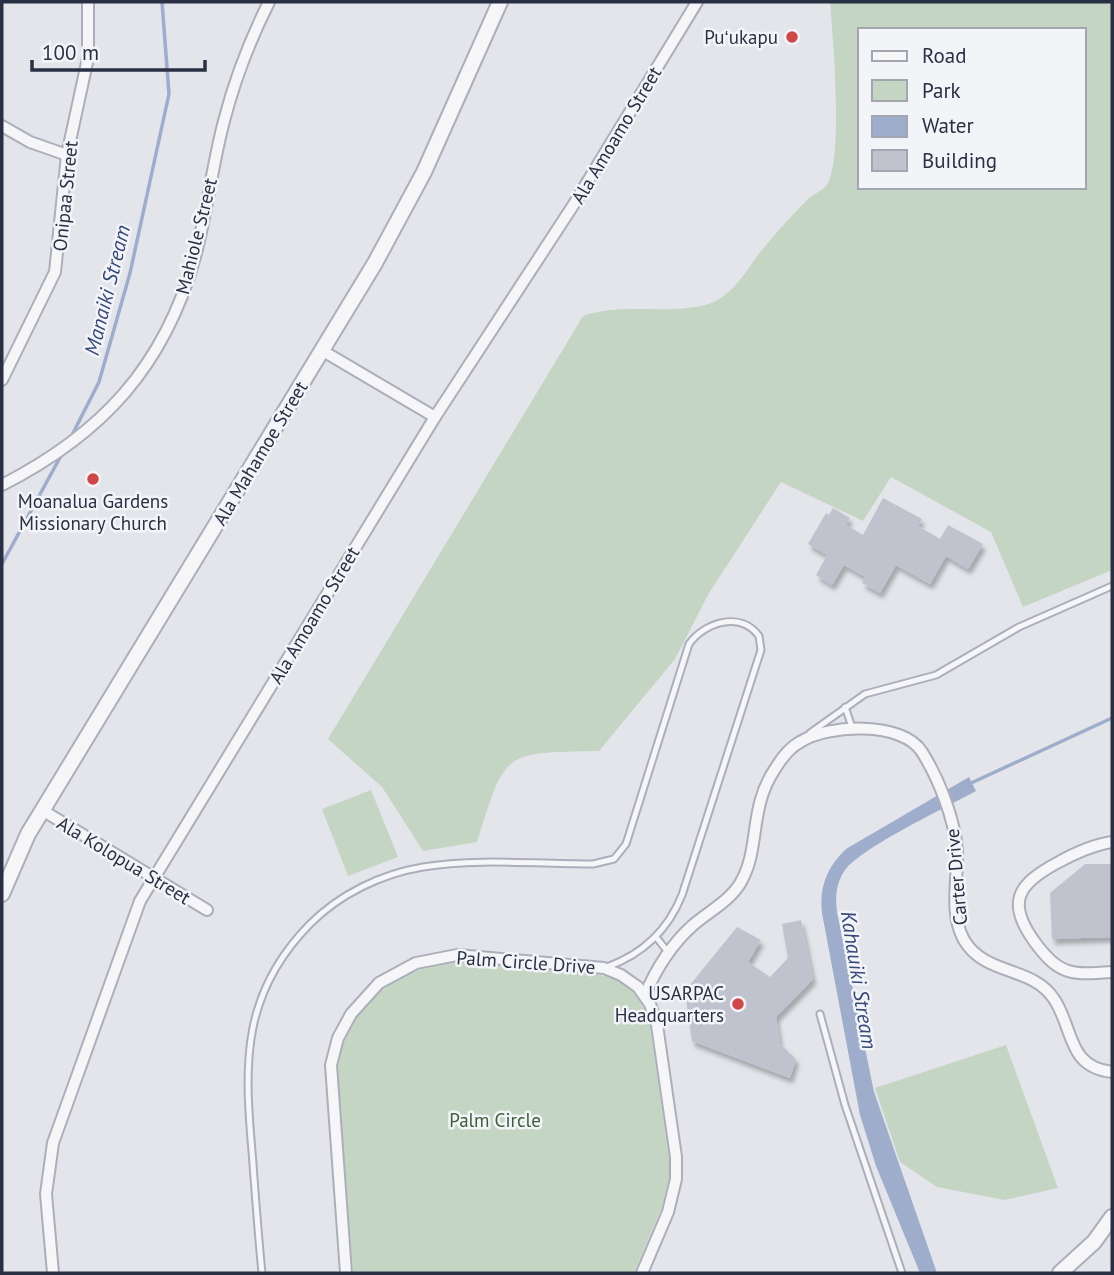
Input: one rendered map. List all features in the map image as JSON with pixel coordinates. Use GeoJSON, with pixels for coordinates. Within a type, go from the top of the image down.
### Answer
{"type":"FeatureCollection","features":[{"type":"Feature","properties":{"kind":"street","name":"Onipaa Street"},"geometry":{"type":"LineString","coordinates":[[2,380],[55,272],[66,155],[87,69],[88,2]]}},
{"type":"Feature","properties":{"kind":"street","name":"Mahiole Street"},"geometry":{"type":"LineString","coordinates":[[2,485],[63,452],[100,422],[148,362],[173,319],[195,257],[224,121],[270,2]]}},
{"type":"Feature","properties":{"kind":"street","name":"Ala Mahamoe Street"},"geometry":{"type":"LineString","coordinates":[[2,894],[19,852],[42,810],[323,351],[424,172],[500,2]]}},
{"type":"Feature","properties":{"kind":"street","name":"Ala Amoamo Street"},"geometry":{"type":"LineString","coordinates":[[53,1273],[46,1194],[53,1143],[130,924],[154,879],[435,417],[574,204],[697,2]]}},
{"type":"Feature","properties":{"kind":"street"},"geometry":{"type":"LineString","coordinates":[[2,126],[19,137],[66,155]]}},
{"type":"Feature","properties":{"kind":"street"},"geometry":{"type":"LineString","coordinates":[[323,351],[435,417]]}},
{"type":"Feature","properties":{"kind":"street","name":"Carter Drive"},"geometry":{"type":"LineString","coordinates":[[799,742],[825,733],[886,730],[910,740],[922,753],[940,792],[957,845],[956,910],[963,938],[975,954],[989,965],[1032,980],[1045,988],[1055,1000],[1083,1060],[1094,1068],[1112,1072]]}},
{"type":"Feature","properties":{"kind":"street"},"geometry":{"type":"LineString","coordinates":[[642,1273],[672,1201],[677,1168],[657,1025],[645,995],[668,952],[690,928],[738,886],[747,868],[760,798],[774,771],[799,742]]}},
{"type":"Feature","properties":{"kind":"street","name":"Ala Kolopua Street"},"geometry":{"type":"LineString","coordinates":[[42,810],[206,910]]}},
{"type":"Feature","properties":{"kind":"street"},"geometry":{"type":"LineString","coordinates":[[1112,842],[1087,848],[1035,874],[1024,885],[1018,906],[1024,928],[1056,966],[1079,975],[1112,972]]}},
{"type":"Feature","properties":{"kind":"street","name":"Palm Circle Drive"},"geometry":{"type":"LineString","coordinates":[[346,1273],[330,1079],[338,1038],[359,1003],[379,983],[403,968],[443,956],[604,968],[629,980],[645,995]]}},
{"type":"Feature","properties":{"kind":"street"},"geometry":{"type":"LineString","coordinates":[[1060,1273],[1094,1242],[1112,1217]]}},
{"type":"Feature","properties":{"kind":"lane"},"geometry":{"type":"LineString","coordinates":[[799,742],[865,694],[936,675],[1060,606],[1112,586]]}},
{"type":"Feature","properties":{"kind":"lane"},"geometry":{"type":"LineString","coordinates":[[262,1273],[247,1090],[248,1051],[262,996],[290,946],[314,920],[342,899],[373,882],[407,870],[441,865],[593,864],[614,859],[628,838],[689,644],[699,632],[713,624],[739,623],[756,631],[761,650],[682,895],[671,917],[656,937],[626,959],[604,968]]}},
{"type":"Feature","properties":{"kind":"lane"},"geometry":{"type":"LineString","coordinates":[[845,707],[853,731]]}},
{"type":"Feature","properties":{"kind":"lane"},"geometry":{"type":"LineString","coordinates":[[656,937],[668,952]]}},
{"type":"Feature","properties":{"kind":"lane"},"geometry":{"type":"LineString","coordinates":[[820,1014],[845,1105],[902,1273]]}},
{"type":"Feature","properties":{"kind":"green space"},"geometry":{"type":"Polygon","coordinates":[[[830,2],[1112,2],[1112,570],[1023,607],[991,532],[891,477],[863,521],[781,482],[709,593],[675,659],[599,751],[544,753],[526,756],[513,762],[503,773],[495,789],[477,842],[423,851],[382,787],[328,739],[583,316],[612,310],[690,308],[714,302],[730,291],[790,218],[828,183],[835,148],[835,68],[830,2]]]}},
{"type":"Feature","properties":{"kind":"green space"},"geometry":{"type":"Polygon","coordinates":[[[371,790],[398,857],[348,876],[322,809],[371,790]]]}},
{"type":"Feature","properties":{"kind":"green space","name":"Palm Circle"},"geometry":{"type":"Polygon","coordinates":[[[457,962],[589,973],[620,982],[640,1001],[650,1026],[669,1158],[669,1179],[661,1209],[634,1273],[353,1273],[337,1096],[340,1053],[348,1031],[360,1012],[375,996],[413,972],[434,965],[457,962]]]}},
{"type":"Feature","properties":{"kind":"green space"},"geometry":{"type":"Polygon","coordinates":[[[1006,1045],[1058,1188],[1005,1200],[937,1187],[900,1162],[875,1088],[1006,1045]]]}},
{"type":"Feature","properties":{"kind":"water"},"geometry":{"type":"Polygon","coordinates":[[[969,777],[976,791],[886,839],[854,861],[842,875],[836,896],[874,1092],[937,1273],[920,1273],[876,1166],[860,1115],[822,913],[822,895],[829,870],[846,849],[969,777]]]}},
{"type":"Feature","properties":{"kind":"building"},"geometry":{"type":"Polygon","coordinates":[[[883,498],[922,519],[918,526],[940,539],[948,525],[983,544],[968,569],[946,556],[930,584],[896,565],[880,593],[862,583],[866,577],[844,565],[832,585],[816,575],[827,555],[808,544],[826,513],[829,515],[833,508],[850,518],[846,525],[863,535],[883,498]]]}},
{"type":"Feature","properties":{"kind":"building"},"geometry":{"type":"Polygon","coordinates":[[[1085,864],[1112,864],[1112,937],[1052,939],[1050,893],[1085,864]]]}},
{"type":"Feature","properties":{"kind":"building","name":"USARPAC Headquarters"},"geometry":{"type":"Polygon","coordinates":[[[801,920],[813,979],[776,1017],[780,1044],[796,1059],[790,1078],[692,1041],[685,991],[737,927],[761,940],[748,962],[770,977],[788,958],[782,924],[801,920]]]}},
{"type":"Feature","properties":{"kind":"waterway","name":"Manaiki Stream"},"geometry":{"type":"LineString","coordinates":[[70,439],[99,382],[130,273],[169,94],[162,2]]}},
{"type":"Feature","properties":{"kind":"waterway","name":"Manaiki Stream"},"geometry":{"type":"LineString","coordinates":[[2,564],[63,452]]}},
{"type":"Feature","properties":{"kind":"waterway","name":"Kahauiki Stream"},"geometry":{"type":"LineString","coordinates":[[969,784],[1112,718]]}},
{"type":"Feature","properties":{"kind":"place","name":"Puʻukapu"},"geometry":{"type":"Point","coordinates":[792,37]}},
{"type":"Feature","properties":{"kind":"place","name":"Moanalua Gardens Missionary Church"},"geometry":{"type":"Point","coordinates":[93,479]}},
{"type":"Feature","properties":{"kind":"place","name":"USARPAC Headquarters"},"geometry":{"type":"Point","coordinates":[738,1004]}}]}
